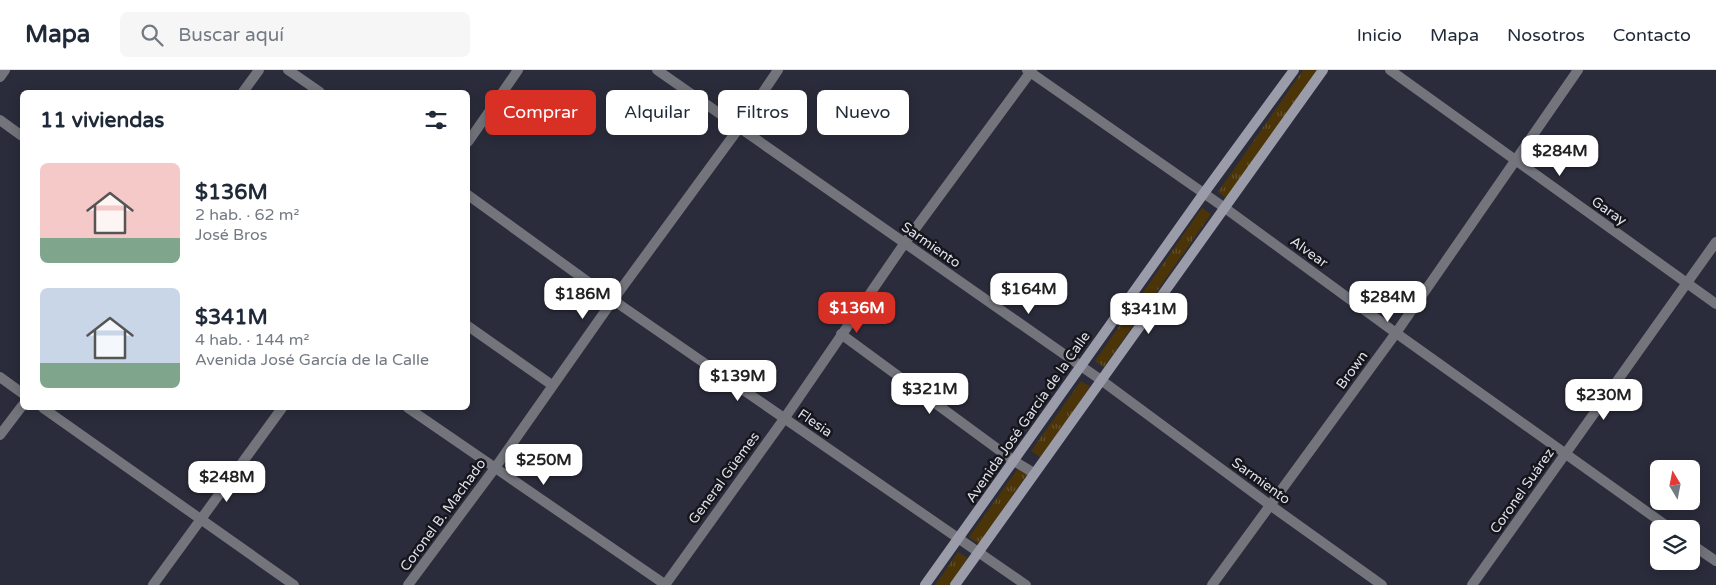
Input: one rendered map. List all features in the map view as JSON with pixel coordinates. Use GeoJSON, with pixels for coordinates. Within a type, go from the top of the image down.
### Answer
{"type":"FeatureCollection","features":[{"type":"Feature","properties":{"kind":"main road","name":"Avenida José García de la Calle"},"geometry":{"type":"LineString","coordinates":[[925,585],[1204,193],[1294,70]]}},
{"type":"Feature","properties":{"kind":"main road"},"geometry":{"type":"LineString","coordinates":[[955,585],[1323,70]]}},
{"type":"Feature","properties":{"kind":"street"},"geometry":{"type":"LineString","coordinates":[[0,77],[5,70]]}},
{"type":"Feature","properties":{"kind":"street"},"geometry":{"type":"LineString","coordinates":[[244,90],[259,70]]}},
{"type":"Feature","properties":{"kind":"street"},"geometry":{"type":"LineString","coordinates":[[288,70],[317,90]]}},
{"type":"Feature","properties":{"kind":"street"},"geometry":{"type":"LineString","coordinates":[[470,139],[518,70]]}},
{"type":"Feature","properties":{"kind":"street","name":"Sarmiento"},"geometry":{"type":"LineString","coordinates":[[657,70],[718,113]]}},
{"type":"Feature","properties":{"kind":"street","name":"Coronel B. Machado"},"geometry":{"type":"LineString","coordinates":[[765,90],[778,70]]}},
{"type":"Feature","properties":{"kind":"street","name":"Garay"},"geometry":{"type":"LineString","coordinates":[[1390,70],[1716,304]]}},
{"type":"Feature","properties":{"kind":"street","name":"Brown"},"geometry":{"type":"LineString","coordinates":[[1212,585],[1396,333],[1578,70]]}},
{"type":"Feature","properties":{"kind":"street","name":"Alvear"},"geometry":{"type":"LineString","coordinates":[[1030,71],[1225,208],[1657,520]]}},
{"type":"Feature","properties":{"kind":"street","name":"General Güemes"},"geometry":{"type":"LineString","coordinates":[[665,585],[784,419],[904,244],[1030,71]]}},
{"type":"Feature","properties":{"kind":"street"},"geometry":{"type":"LineString","coordinates":[[0,120],[20,135]]}},
{"type":"Feature","properties":{"kind":"street","name":"Coronel B. Machado"},"geometry":{"type":"LineString","coordinates":[[408,585],[495,468],[552,385],[734,135]]}},
{"type":"Feature","properties":{"kind":"street","name":"Sarmiento"},"geometry":{"type":"LineString","coordinates":[[749,135],[1101,380],[1382,585]]}},
{"type":"Feature","properties":{"kind":"street","name":"Flesia"},"geometry":{"type":"LineString","coordinates":[[470,196],[613,300],[1026,585]]}},
{"type":"Feature","properties":{"kind":"street","name":"Coronel Suárez"},"geometry":{"type":"LineString","coordinates":[[1472,585],[1716,242]]}},
{"type":"Feature","properties":{"kind":"street"},"geometry":{"type":"LineString","coordinates":[[470,327],[552,385]]}},
{"type":"Feature","properties":{"kind":"street"},"geometry":{"type":"LineString","coordinates":[[842,334],[1014,461],[1034,473]]}},
{"type":"Feature","properties":{"kind":"street"},"geometry":{"type":"LineString","coordinates":[[0,377],[20,392]]}},
{"type":"Feature","properties":{"kind":"street"},"geometry":{"type":"LineString","coordinates":[[0,435],[20,409]]}},
{"type":"Feature","properties":{"kind":"street"},"geometry":{"type":"LineString","coordinates":[[46,410],[294,585]]}},
{"type":"Feature","properties":{"kind":"street"},"geometry":{"type":"LineString","coordinates":[[153,585],[281,410]]}},
{"type":"Feature","properties":{"kind":"street"},"geometry":{"type":"LineString","coordinates":[[411,410],[665,585]]}},
{"type":"Feature","properties":{"kind":"street"},"geometry":{"type":"LineString","coordinates":[[1700,550],[1716,561]]}},
{"type":"Feature","properties":{"kind":"green space"},"geometry":{"type":"Polygon","coordinates":[[[1303,70],[1317,70],[1227,199],[1218,192],[1303,70]]]}},
{"type":"Feature","properties":{"kind":"green space"},"geometry":{"type":"Polygon","coordinates":[[[1202,208],[1211,214],[1104,367],[1095,361],[1202,208]]]}},
{"type":"Feature","properties":{"kind":"green space"},"geometry":{"type":"Polygon","coordinates":[[[1081,381],[1090,387],[1041,458],[1031,451],[1081,381]]]}},
{"type":"Feature","properties":{"kind":"green space"},"geometry":{"type":"Polygon","coordinates":[[[1019,467],[1028,473],[979,544],[969,537],[1019,467]]]}},
{"type":"Feature","properties":{"kind":"green space"},"geometry":{"type":"Polygon","coordinates":[[[958,552],[968,558],[949,585],[935,585],[958,552]]]}}]}
